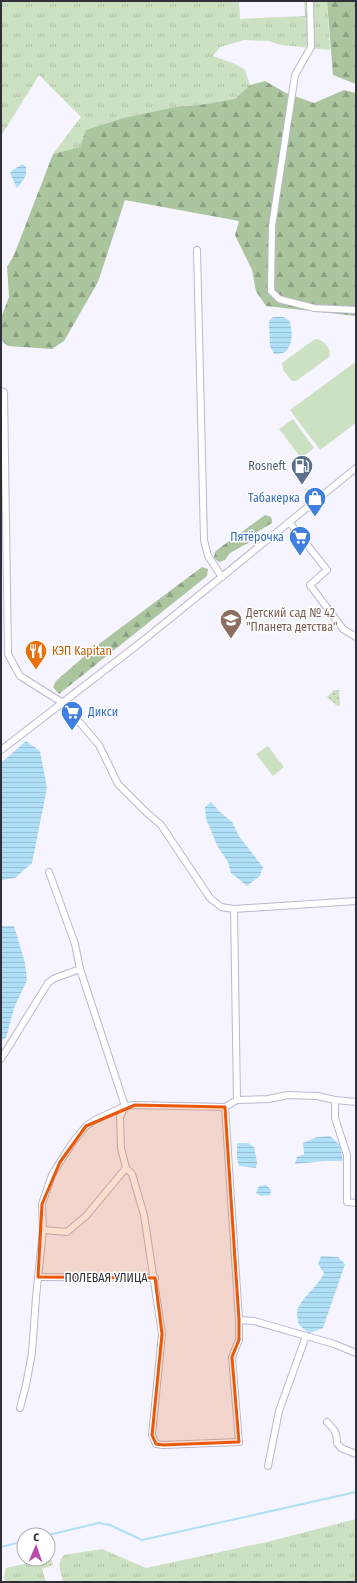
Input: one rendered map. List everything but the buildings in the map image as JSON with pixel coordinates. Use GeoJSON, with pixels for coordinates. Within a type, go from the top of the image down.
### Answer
{"type":"FeatureCollection","features":[{"type":"Feature","properties":{"kind":"street"},"geometry":{"type":"LineString","coordinates":[[310,1],[311,47],[295,75],[272,226],[271,291],[279,299],[314,308],[356,310]]}},
{"type":"Feature","properties":{"kind":"street"},"geometry":{"type":"LineString","coordinates":[[197,250],[204,540],[208,556],[222,577]]}},
{"type":"Feature","properties":{"kind":"street"},"geometry":{"type":"LineString","coordinates":[[3,392],[4,583],[8,654],[20,676],[63,703],[99,745],[118,784],[161,825],[210,898],[221,907],[234,909],[356,901]]}},
{"type":"Feature","properties":{"kind":"street"},"geometry":{"type":"LineString","coordinates":[[1,750],[140,643],[356,468]]}},
{"type":"Feature","properties":{"kind":"street"},"geometry":{"type":"LineString","coordinates":[[290,522],[327,570],[310,585],[343,629],[356,637]]}},
{"type":"Feature","properties":{"kind":"street"},"geometry":{"type":"LineString","coordinates":[[1,655],[8,654]]}},
{"type":"Feature","properties":{"kind":"street"},"geometry":{"type":"LineString","coordinates":[[49,872],[74,944],[80,969],[125,1106],[120,1117],[121,1148],[126,1168],[132,1174],[144,1215],[162,1334],[152,1436],[156,1444],[239,1442],[232,1357],[238,1340],[239,1320],[225,1107]]}},
{"type":"Feature","properties":{"kind":"street"},"geometry":{"type":"LineString","coordinates":[[234,909],[237,1100]]}},
{"type":"Feature","properties":{"kind":"street"},"geometry":{"type":"LineString","coordinates":[[1,1059],[48,983],[80,969]]}},
{"type":"Feature","properties":{"kind":"street"},"geometry":{"type":"LineString","coordinates":[[20,1408],[32,1353],[43,1230],[42,1204],[52,1175],[63,1157],[86,1126],[95,1120],[125,1106],[135,1104],[225,1107],[237,1100],[268,1099],[288,1095],[317,1096],[335,1100],[356,1102]]}},
{"type":"Feature","properties":{"kind":"street"},"geometry":{"type":"LineString","coordinates":[[335,1100],[335,1118],[347,1155],[346,1202],[356,1203]]}},
{"type":"Feature","properties":{"kind":"street"},"geometry":{"type":"LineString","coordinates":[[43,1230],[67,1232],[86,1216],[126,1168]]}},
{"type":"Feature","properties":{"kind":"street","name":"ПОЛЕВАЯ УЛИЦА"},"geometry":{"type":"LineString","coordinates":[[38,1277],[154,1278]]}},
{"type":"Feature","properties":{"kind":"street"},"geometry":{"type":"LineString","coordinates":[[239,1320],[254,1321],[334,1344],[356,1353]]}},
{"type":"Feature","properties":{"kind":"street"},"geometry":{"type":"LineString","coordinates":[[268,1466],[279,1411],[306,1336]]}},
{"type":"Feature","properties":{"kind":"street"},"geometry":{"type":"LineString","coordinates":[[327,1422],[336,1430],[337,1443],[341,1448],[356,1454]]}},
{"type":"Feature","properties":{"kind":"highlighted area"},"geometry":{"type":"Polygon","coordinates":[[[135,1105],[225,1107],[239,1320],[239,1340],[232,1357],[239,1442],[156,1444],[152,1435],[162,1334],[155,1278],[38,1277],[42,1204],[60,1162],[86,1126],[135,1105]]]}},
{"type":"Feature","properties":{"kind":"green space"},"geometry":{"type":"Polygon","coordinates":[[[1,1],[239,1],[240,19],[305,16],[304,1],[327,1],[330,50],[281,45],[269,41],[244,40],[220,47],[213,56],[235,64],[245,70],[250,85],[235,99],[175,107],[123,118],[86,130],[81,147],[53,154],[81,117],[39,75],[1,136],[1,1]]]}},
{"type":"Feature","properties":{"kind":"green space"},"geometry":{"type":"Polygon","coordinates":[[[327,1],[356,1],[356,84],[333,75],[327,1]]]}},
{"type":"Feature","properties":{"kind":"green space"},"geometry":{"type":"Polygon","coordinates":[[[265,81],[286,93],[314,103],[344,90],[356,93],[356,316],[266,306],[256,291],[252,270],[235,235],[239,221],[125,200],[98,282],[64,341],[52,349],[8,346],[1,340],[1,318],[9,297],[7,267],[14,255],[53,154],[80,147],[86,130],[123,118],[175,107],[235,99],[250,85],[265,81]]]}},
{"type":"Feature","properties":{"kind":"green space"},"geometry":{"type":"Polygon","coordinates":[[[315,339],[318,339],[326,345],[330,351],[329,357],[296,381],[292,381],[283,370],[282,363],[315,339]]]}},
{"type":"Feature","properties":{"kind":"green space"},"geometry":{"type":"Polygon","coordinates":[[[354,363],[356,366],[356,423],[320,450],[290,410],[354,363]]]}},
{"type":"Feature","properties":{"kind":"green space"},"geometry":{"type":"Polygon","coordinates":[[[293,419],[314,448],[301,458],[279,429],[293,419]]]}},
{"type":"Feature","properties":{"kind":"green space"},"geometry":{"type":"Polygon","coordinates":[[[265,515],[271,517],[272,523],[257,532],[253,539],[248,543],[230,553],[225,560],[219,562],[214,558],[217,550],[265,515]]]}},
{"type":"Feature","properties":{"kind":"green space"},"geometry":{"type":"Polygon","coordinates":[[[202,567],[208,569],[207,576],[59,694],[53,687],[56,681],[95,647],[202,567]]]}},
{"type":"Feature","properties":{"kind":"green space"},"geometry":{"type":"Polygon","coordinates":[[[334,690],[339,690],[340,705],[337,706],[327,697],[334,690]]]}},
{"type":"Feature","properties":{"kind":"green space"},"geometry":{"type":"Polygon","coordinates":[[[268,746],[284,767],[273,776],[256,754],[268,746]]]}},
{"type":"Feature","properties":{"kind":"green space"},"geometry":{"type":"Polygon","coordinates":[[[356,1519],[356,1582],[63,1582],[60,1571],[60,1561],[64,1555],[102,1549],[146,1568],[267,1542],[356,1519]]]}},
{"type":"Feature","properties":{"kind":"green space"},"geometry":{"type":"Polygon","coordinates":[[[16,1566],[16,1567],[48,1567],[42,1569],[46,1582],[5,1582],[4,1578],[6,1568],[16,1566]]]}},
{"type":"Feature","properties":{"kind":"water"},"geometry":{"type":"Polygon","coordinates":[[[23,164],[26,167],[26,174],[17,188],[10,173],[23,164]]]}},
{"type":"Feature","properties":{"kind":"water"},"geometry":{"type":"Polygon","coordinates":[[[273,317],[283,317],[289,320],[291,327],[292,336],[289,348],[280,354],[274,354],[270,346],[269,321],[273,317]]]}},
{"type":"Feature","properties":{"kind":"water"},"geometry":{"type":"Polygon","coordinates":[[[26,741],[40,751],[47,788],[32,863],[15,878],[1,880],[1,763],[26,741]]]}},
{"type":"Feature","properties":{"kind":"water"},"geometry":{"type":"Polygon","coordinates":[[[211,802],[232,822],[239,836],[263,867],[260,876],[247,886],[231,873],[228,862],[218,847],[206,819],[205,807],[211,802]]]}},
{"type":"Feature","properties":{"kind":"water"},"geometry":{"type":"Polygon","coordinates":[[[1,926],[14,926],[25,963],[27,980],[14,1008],[6,1038],[1,1040],[1,926]]]}},
{"type":"Feature","properties":{"kind":"water"},"geometry":{"type":"Polygon","coordinates":[[[330,1136],[340,1145],[343,1161],[295,1164],[297,1157],[304,1154],[303,1143],[317,1137],[330,1136]]]}},
{"type":"Feature","properties":{"kind":"water"},"geometry":{"type":"Polygon","coordinates":[[[237,1143],[248,1143],[254,1147],[257,1162],[256,1168],[239,1166],[237,1158],[237,1143]]]}},
{"type":"Feature","properties":{"kind":"water"},"geometry":{"type":"Polygon","coordinates":[[[266,1185],[271,1190],[270,1195],[261,1196],[256,1193],[259,1186],[266,1185]]]}},
{"type":"Feature","properties":{"kind":"water"},"geometry":{"type":"Polygon","coordinates":[[[321,1256],[338,1257],[345,1264],[323,1328],[309,1333],[299,1325],[297,1312],[302,1302],[322,1278],[324,1273],[318,1264],[321,1256]]]}},
{"type":"Feature","properties":{"kind":"waterway"},"geometry":{"type":"LineString","coordinates":[[56,1533],[99,1523],[110,1525],[142,1540],[356,1492]]}},
{"type":"Feature","properties":{"kind":"waterway"},"geometry":{"type":"LineString","coordinates":[[1,1547],[16,1543]]}},
{"type":"Feature","properties":{"kind":"place","name":"Rosneft"},"geometry":{"type":"Point","coordinates":[302,486]}},
{"type":"Feature","properties":{"kind":"place","name":"Табакерка"},"geometry":{"type":"Point","coordinates":[315,518]}},
{"type":"Feature","properties":{"kind":"place","name":"Пятёрочка"},"geometry":{"type":"Point","coordinates":[300,556]}},
{"type":"Feature","properties":{"kind":"place","name":"Детский сад № 42 \"Планета детства\""},"geometry":{"type":"Point","coordinates":[231,640]}},
{"type":"Feature","properties":{"kind":"place","name":"КЭП Kapitan"},"geometry":{"type":"Point","coordinates":[36,670]}},
{"type":"Feature","properties":{"kind":"place","name":"Дикси"},"geometry":{"type":"Point","coordinates":[72,732]}}]}
